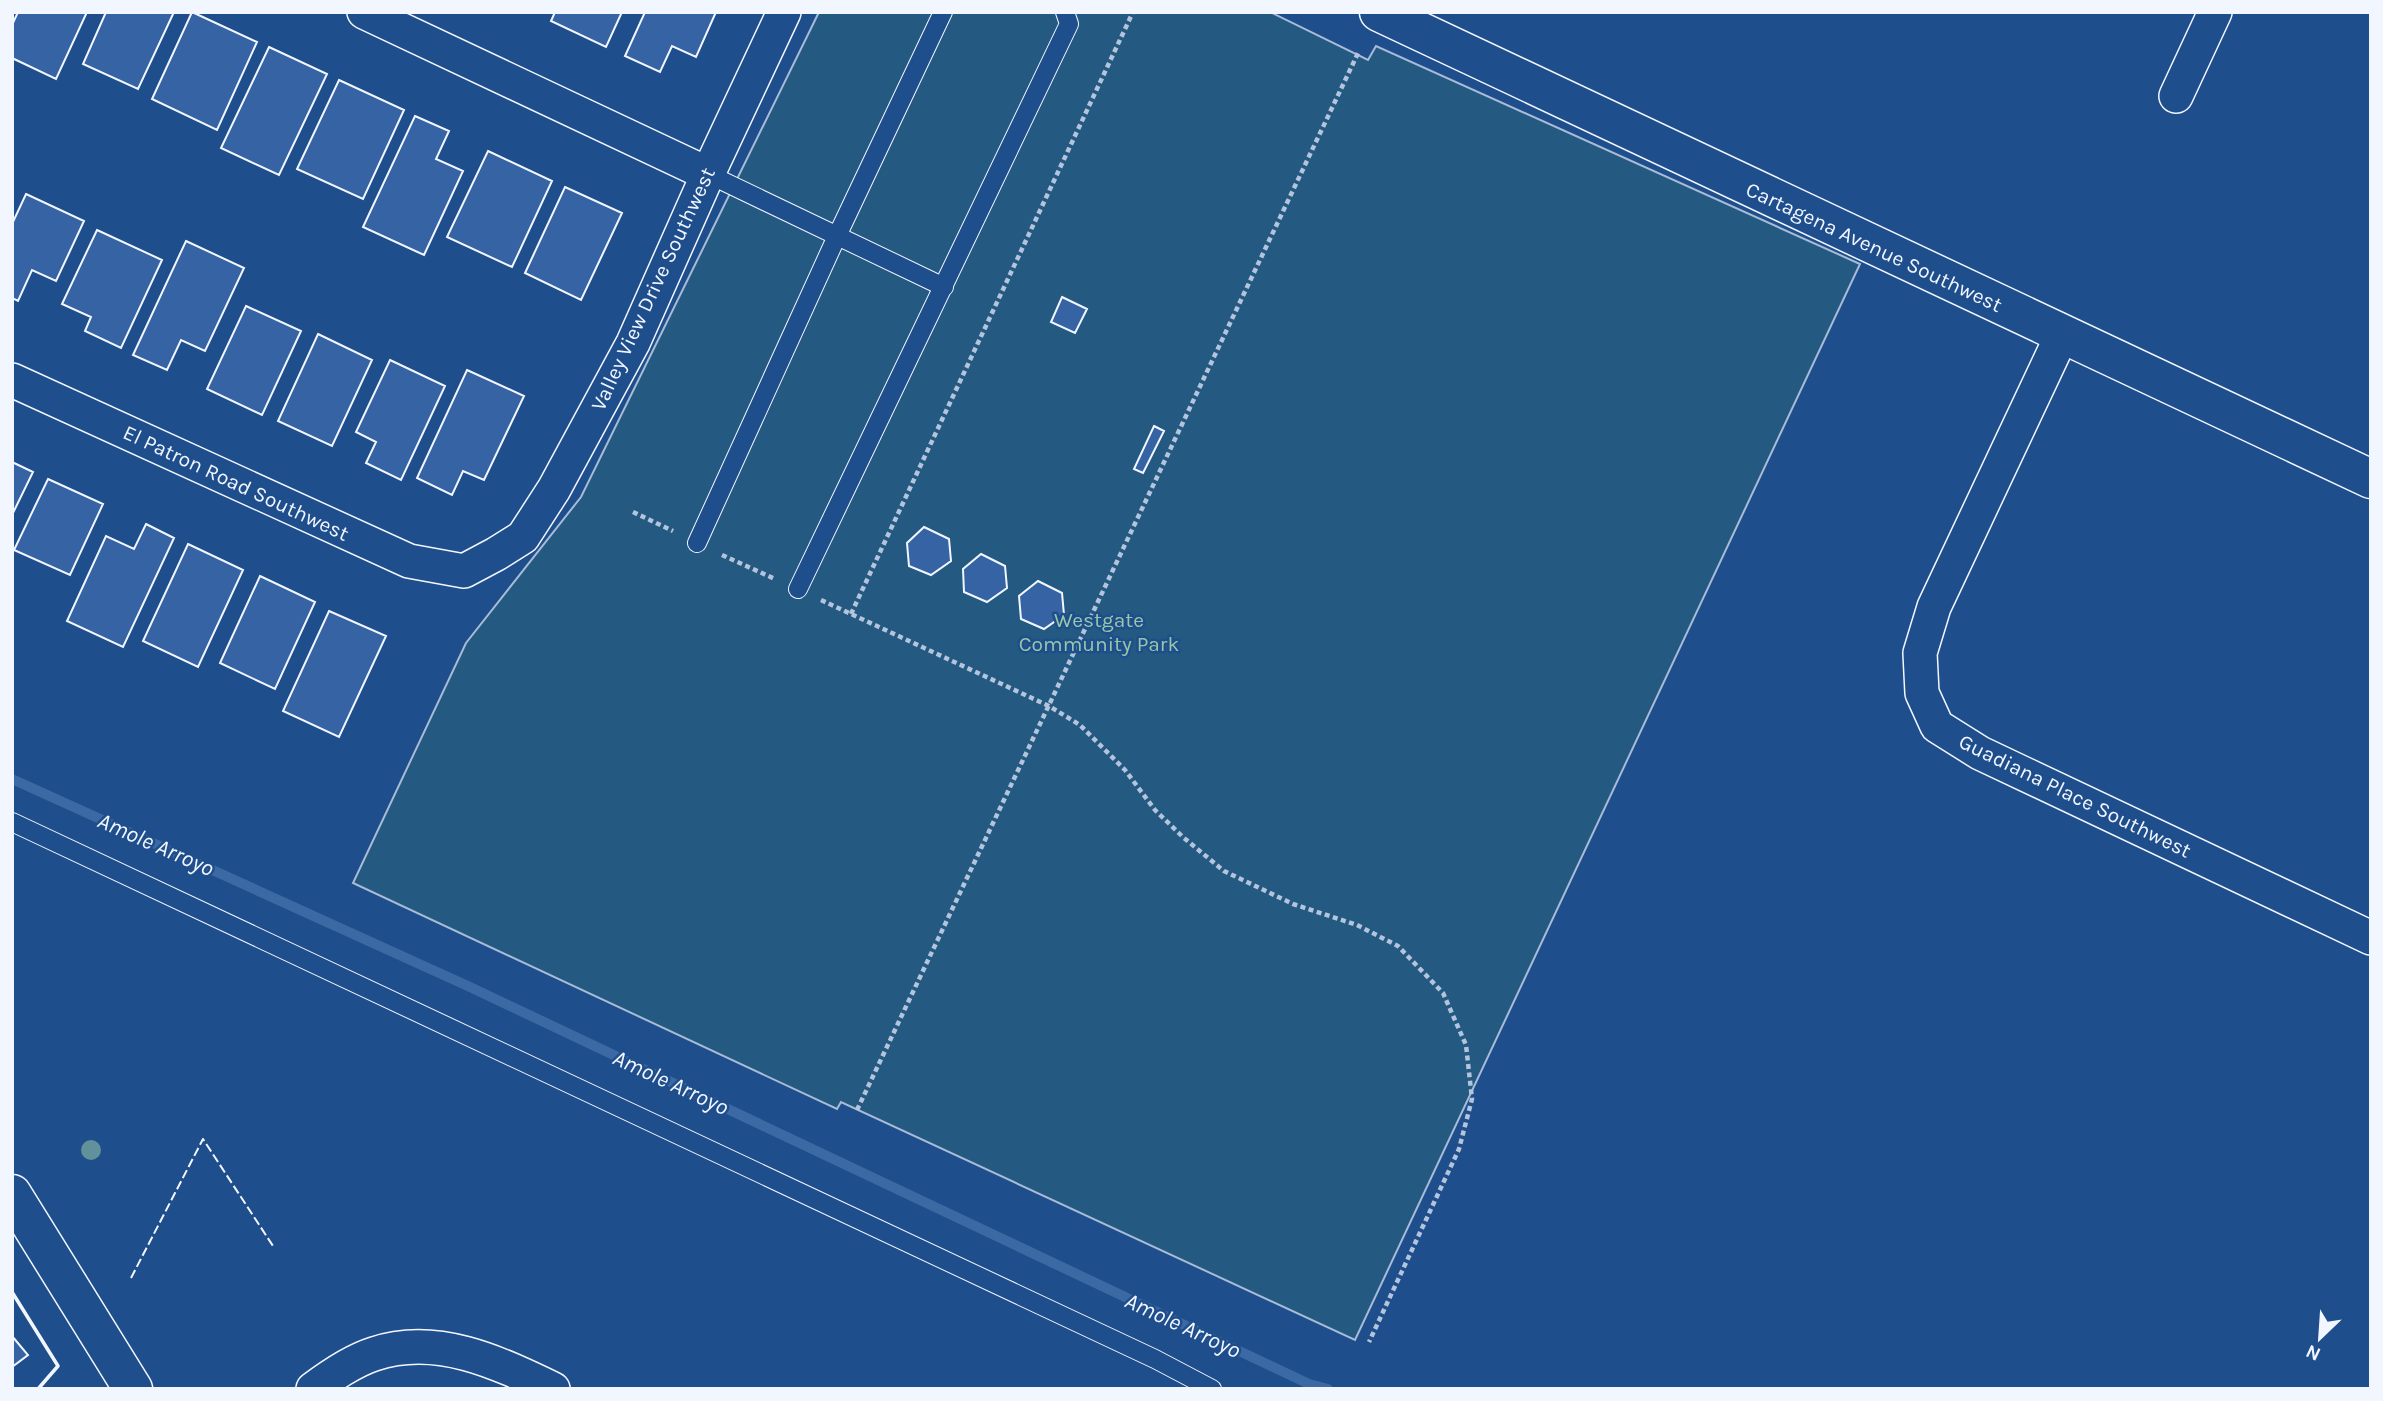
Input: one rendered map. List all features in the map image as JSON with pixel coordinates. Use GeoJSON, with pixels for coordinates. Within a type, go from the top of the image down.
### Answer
{"type":"FeatureCollection","features":[{"type":"Feature","properties":{"kind":"street"},"geometry":{"type":"LineString","coordinates":[[365,12],[708,174]]}},
{"type":"Feature","properties":{"kind":"street","name":"Valley View Drive Southwest"},"geometry":{"type":"LineString","coordinates":[[464,571],[523,537],[554,489],[633,343],[784,12]]}},
{"type":"Feature","properties":{"kind":"street","name":"Cartagena Avenue Southwest"},"geometry":{"type":"LineString","coordinates":[[1379,12],[2371,479]]}},
{"type":"Feature","properties":{"kind":"street"},"geometry":{"type":"LineString","coordinates":[[2176,96],[2215,12]]}},
{"type":"Feature","properties":{"kind":"street","name":"Guadiana Place Southwest"},"geometry":{"type":"LineString","coordinates":[[2062,335],[1934,607],[1920,653],[1922,693],[1937,726],[1980,753],[2371,938]]}},
{"type":"Feature","properties":{"kind":"street","name":"El Patron Road Southwest"},"geometry":{"type":"LineString","coordinates":[[12,380],[409,561],[464,571]]}},
{"type":"Feature","properties":{"kind":"street"},"geometry":{"type":"LineString","coordinates":[[12,1194],[133,1389]]}},
{"type":"Feature","properties":{"kind":"street"},"geometry":{"type":"LineString","coordinates":[[313,1389],[373,1354],[416,1346],[465,1352],[510,1368],[553,1389]]}},
{"type":"Feature","properties":{"kind":"lane"},"geometry":{"type":"LineString","coordinates":[[696,543],[943,12]]}},
{"type":"Feature","properties":{"kind":"lane"},"geometry":{"type":"LineString","coordinates":[[798,589],[1069,24],[1065,12]]}},
{"type":"Feature","properties":{"kind":"lane"},"geometry":{"type":"LineString","coordinates":[[708,174],[944,287]]}},
{"type":"Feature","properties":{"kind":"lane"},"geometry":{"type":"LineString","coordinates":[[12,822],[1155,1359],[1212,1389]]}},
{"type":"Feature","properties":{"kind":"path"},"geometry":{"type":"LineString","coordinates":[[851,614],[1133,12]]}},
{"type":"Feature","properties":{"kind":"path"},"geometry":{"type":"LineString","coordinates":[[857,1110],[1359,51]]}},
{"type":"Feature","properties":{"kind":"path"},"geometry":{"type":"LineString","coordinates":[[633,512],[1049,706],[1080,725],[1125,769],[1154,810],[1224,871],[1293,904],[1357,925],[1398,946],[1443,993],[1466,1045],[1472,1099],[1459,1149],[1369,1342]]}},
{"type":"Feature","properties":{"kind":"green space","name":"Westgate Community Park"},"geometry":{"type":"Polygon","coordinates":[[[819,12],[1270,12],[1368,60],[1376,46],[1860,264],[1355,1340],[841,1102],[837,1109],[353,883],[466,643],[581,497],[819,12]]]}},
{"type":"Feature","properties":{"kind":"building"},"geometry":{"type":"Polygon","coordinates":[[[18,12],[87,12],[56,79],[12,58],[12,25],[18,12]]]}},
{"type":"Feature","properties":{"kind":"building"},"geometry":{"type":"Polygon","coordinates":[[[106,12],[174,12],[138,89],[83,64],[106,12]]]}},
{"type":"Feature","properties":{"kind":"building"},"geometry":{"type":"Polygon","coordinates":[[[192,12],[257,42],[217,130],[152,99],[192,12]]]}},
{"type":"Feature","properties":{"kind":"building"},"geometry":{"type":"Polygon","coordinates":[[[555,12],[622,12],[606,47],[551,21],[555,12]]]}},
{"type":"Feature","properties":{"kind":"building"},"geometry":{"type":"Polygon","coordinates":[[[645,12],[716,12],[696,57],[672,46],[660,72],[625,56],[645,12]]]}},
{"type":"Feature","properties":{"kind":"building"},"geometry":{"type":"Polygon","coordinates":[[[269,47],[327,74],[279,175],[221,148],[269,47]]]}},
{"type":"Feature","properties":{"kind":"building"},"geometry":{"type":"Polygon","coordinates":[[[339,80],[404,110],[363,199],[297,169],[339,80]]]}},
{"type":"Feature","properties":{"kind":"building"},"geometry":{"type":"Polygon","coordinates":[[[415,116],[449,131],[436,159],[463,171],[424,255],[363,227],[415,116]]]}},
{"type":"Feature","properties":{"kind":"building"},"geometry":{"type":"Polygon","coordinates":[[[488,151],[552,181],[512,267],[447,237],[488,151]]]}},
{"type":"Feature","properties":{"kind":"building"},"geometry":{"type":"Polygon","coordinates":[[[565,187],[622,213],[581,300],[525,273],[565,187]]]}},
{"type":"Feature","properties":{"kind":"building"},"geometry":{"type":"Polygon","coordinates":[[[26,194],[84,221],[56,281],[32,270],[18,301],[12,298],[12,224],[26,194]]]}},
{"type":"Feature","properties":{"kind":"building"},"geometry":{"type":"Polygon","coordinates":[[[97,230],[162,260],[121,348],[85,331],[91,317],[62,304],[97,230]]]}},
{"type":"Feature","properties":{"kind":"building"},"geometry":{"type":"Polygon","coordinates":[[[186,241],[244,268],[205,351],[181,340],[167,370],[133,355],[186,241]]]}},
{"type":"Feature","properties":{"kind":"building"},"geometry":{"type":"Polygon","coordinates":[[[1062,297],[1087,309],[1075,333],[1051,322],[1062,297]]]}},
{"type":"Feature","properties":{"kind":"building"},"geometry":{"type":"Polygon","coordinates":[[[246,306],[301,331],[262,415],[207,389],[246,306]]]}},
{"type":"Feature","properties":{"kind":"building"},"geometry":{"type":"Polygon","coordinates":[[[318,334],[372,360],[332,446],[278,421],[318,334]]]}},
{"type":"Feature","properties":{"kind":"building"},"geometry":{"type":"Polygon","coordinates":[[[390,360],[445,386],[401,480],[366,463],[376,442],[356,432],[390,360]]]}},
{"type":"Feature","properties":{"kind":"building"},"geometry":{"type":"Polygon","coordinates":[[[467,370],[524,396],[484,480],[463,471],[452,495],[417,478],[467,370]]]}},
{"type":"Feature","properties":{"kind":"building"},"geometry":{"type":"Polygon","coordinates":[[[1154,426],[1164,431],[1143,473],[1134,469],[1154,426]]]}},
{"type":"Feature","properties":{"kind":"building"},"geometry":{"type":"Polygon","coordinates":[[[12,462],[33,472],[12,515],[12,462]]]}},
{"type":"Feature","properties":{"kind":"building"},"geometry":{"type":"Polygon","coordinates":[[[48,479],[103,504],[70,575],[14,550],[48,479]]]}},
{"type":"Feature","properties":{"kind":"building"},"geometry":{"type":"Polygon","coordinates":[[[146,524],[174,538],[123,647],[67,621],[106,536],[134,549],[146,524]]]}},
{"type":"Feature","properties":{"kind":"building"},"geometry":{"type":"Polygon","coordinates":[[[924,527],[949,539],[951,561],[931,575],[909,566],[907,543],[924,527]]]}},
{"type":"Feature","properties":{"kind":"building"},"geometry":{"type":"Polygon","coordinates":[[[188,544],[243,570],[198,667],[143,641],[188,544]]]}},
{"type":"Feature","properties":{"kind":"building"},"geometry":{"type":"Polygon","coordinates":[[[981,554],[1005,566],[1007,588],[987,602],[964,592],[963,569],[981,554]]]}},
{"type":"Feature","properties":{"kind":"building"},"geometry":{"type":"Polygon","coordinates":[[[260,576],[315,602],[275,689],[220,663],[260,576]]]}},
{"type":"Feature","properties":{"kind":"building"},"geometry":{"type":"Polygon","coordinates":[[[1038,581],[1062,593],[1064,615],[1044,629],[1021,619],[1019,596],[1038,581]]]}},
{"type":"Feature","properties":{"kind":"building"},"geometry":{"type":"Polygon","coordinates":[[[329,611],[386,636],[339,737],[283,711],[329,611]]]}},
{"type":"Feature","properties":{"kind":"building"},"geometry":{"type":"Polygon","coordinates":[[[12,1336],[28,1355],[12,1367],[12,1336]]]}},
{"type":"Feature","properties":{"kind":"waterway","name":"Amole Arroyo"},"geometry":{"type":"LineString","coordinates":[[12,779],[470,987],[1309,1384],[1328,1389]]}},
{"type":"Feature","properties":{"kind":"fence"},"geometry":{"type":"LineString","coordinates":[[131,1278],[203,1139],[273,1246]]}},
{"type":"Feature","properties":{"kind":"wall"},"geometry":{"type":"LineString","coordinates":[[12,1292],[58,1366],[38,1389]]}}]}
